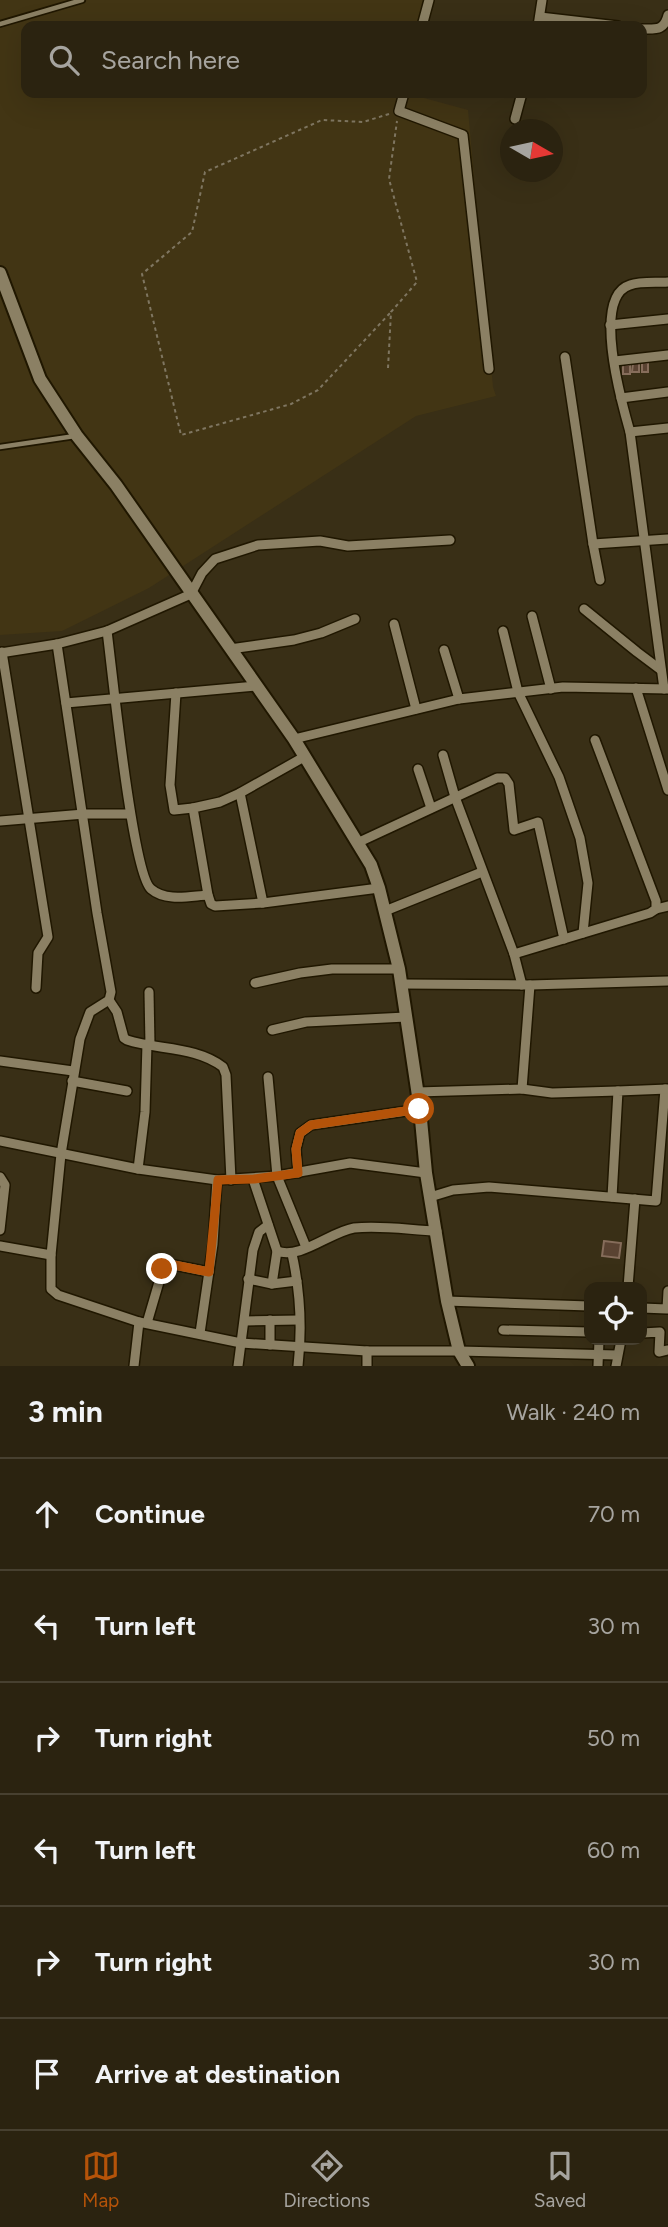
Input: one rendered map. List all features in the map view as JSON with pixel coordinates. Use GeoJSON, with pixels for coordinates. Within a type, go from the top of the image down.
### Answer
{"type":"FeatureCollection","features":[{"type":"Feature","properties":{"kind":"street"},"geometry":{"type":"LineString","coordinates":[[423,21],[429,0]]}},
{"type":"Feature","properties":{"kind":"street"},"geometry":{"type":"LineString","coordinates":[[539,21],[542,0]]}},
{"type":"Feature","properties":{"kind":"street"},"geometry":{"type":"LineString","coordinates":[[664,32],[668,15]]}},
{"type":"Feature","properties":{"kind":"street"},"geometry":{"type":"LineString","coordinates":[[402,98],[398,111],[463,135],[489,369]]}},
{"type":"Feature","properties":{"kind":"street"},"geometry":{"type":"LineString","coordinates":[[515,119],[521,98]]}},
{"type":"Feature","properties":{"kind":"street"},"geometry":{"type":"LineString","coordinates":[[0,273],[40,379],[77,436],[116,485],[294,739],[371,865],[402,984],[426,1173],[447,1301],[459,1350],[468,1366]]}},
{"type":"Feature","properties":{"kind":"street"},"geometry":{"type":"LineString","coordinates":[[294,739],[459,699],[563,687],[666,689],[661,670],[630,432],[621,398],[610,325],[613,303],[622,289],[630,285],[668,282]]}},
{"type":"Feature","properties":{"kind":"street"},"geometry":{"type":"LineString","coordinates":[[610,325],[668,319]]}},
{"type":"Feature","properties":{"kind":"street"},"geometry":{"type":"LineString","coordinates":[[615,360],[668,355]]}},
{"type":"Feature","properties":{"kind":"street"},"geometry":{"type":"LineString","coordinates":[[565,357],[600,580]]}},
{"type":"Feature","properties":{"kind":"street"},"geometry":{"type":"LineString","coordinates":[[621,398],[668,392]]}},
{"type":"Feature","properties":{"kind":"street"},"geometry":{"type":"LineString","coordinates":[[630,432],[668,428]]}},
{"type":"Feature","properties":{"kind":"street"},"geometry":{"type":"LineString","coordinates":[[593,544],[668,539]]}},
{"type":"Feature","properties":{"kind":"street"},"geometry":{"type":"LineString","coordinates":[[36,988],[38,953],[48,937],[1,652],[57,644],[107,631],[191,594],[202,573],[215,559],[258,545],[320,541],[348,546],[450,540]]}},
{"type":"Feature","properties":{"kind":"street"},"geometry":{"type":"LineString","coordinates":[[584,609],[661,670]]}},
{"type":"Feature","properties":{"kind":"street"},"geometry":{"type":"LineString","coordinates":[[532,615],[551,689]]}},
{"type":"Feature","properties":{"kind":"street"},"geometry":{"type":"LineString","coordinates":[[230,649],[294,640],[355,620]]}},
{"type":"Feature","properties":{"kind":"street"},"geometry":{"type":"LineString","coordinates":[[394,624],[416,709]]}},
{"type":"Feature","properties":{"kind":"street"},"geometry":{"type":"LineString","coordinates":[[107,631],[130,814],[141,871],[147,884],[160,895],[208,895]]}},
{"type":"Feature","properties":{"kind":"street"},"geometry":{"type":"LineString","coordinates":[[503,631],[518,692],[559,776],[580,838],[588,883],[583,933]]}},
{"type":"Feature","properties":{"kind":"street"},"geometry":{"type":"LineString","coordinates":[[57,644],[111,992],[109,1000],[90,1012],[87,1018],[82,1029],[74,1070],[61,1154],[51,1255],[50,1282],[54,1293],[143,1322],[241,1343],[368,1351],[459,1350],[617,1355]]}},
{"type":"Feature","properties":{"kind":"street"},"geometry":{"type":"LineString","coordinates":[[444,650],[459,699]]}},
{"type":"Feature","properties":{"kind":"street"},"geometry":{"type":"LineString","coordinates":[[66,703],[256,686]]}},
{"type":"Feature","properties":{"kind":"street"},"geometry":{"type":"LineString","coordinates":[[636,688],[668,790]]}},
{"type":"Feature","properties":{"kind":"street"},"geometry":{"type":"LineString","coordinates":[[176,693],[170,785],[174,810],[220,802],[304,757]]}},
{"type":"Feature","properties":{"kind":"street"},"geometry":{"type":"LineString","coordinates":[[595,740],[656,901],[656,909]]}},
{"type":"Feature","properties":{"kind":"street"},"geometry":{"type":"LineString","coordinates":[[443,755],[482,872],[526,985],[522,1089]]}},
{"type":"Feature","properties":{"kind":"street"},"geometry":{"type":"LineString","coordinates":[[418,769],[431,808]]}},
{"type":"Feature","properties":{"kind":"street"},"geometry":{"type":"LineString","coordinates":[[357,843],[496,778],[505,778],[509,784],[514,830],[538,822],[564,940]]}},
{"type":"Feature","properties":{"kind":"street"},"geometry":{"type":"LineString","coordinates":[[240,793],[263,903]]}},
{"type":"Feature","properties":{"kind":"street"},"geometry":{"type":"LineString","coordinates":[[193,808],[208,895],[211,904],[215,906],[263,903],[379,888]]}},
{"type":"Feature","properties":{"kind":"street"},"geometry":{"type":"LineString","coordinates":[[0,821],[84,814],[130,814]]}},
{"type":"Feature","properties":{"kind":"street"},"geometry":{"type":"LineString","coordinates":[[385,911],[482,872]]}},
{"type":"Feature","properties":{"kind":"street"},"geometry":{"type":"LineString","coordinates":[[514,954],[668,906]]}},
{"type":"Feature","properties":{"kind":"street"},"geometry":{"type":"LineString","coordinates":[[255,983],[332,969],[399,969]]}},
{"type":"Feature","properties":{"kind":"street"},"geometry":{"type":"LineString","coordinates":[[402,984],[526,985],[668,981]]}},
{"type":"Feature","properties":{"kind":"street"},"geometry":{"type":"LineString","coordinates":[[138,1169],[145,1112],[149,992]]}},
{"type":"Feature","properties":{"kind":"street"},"geometry":{"type":"LineString","coordinates":[[109,1000],[117,1012],[124,1038],[130,1042],[190,1053],[213,1060],[223,1067],[226,1075],[231,1180]]}},
{"type":"Feature","properties":{"kind":"street"},"geometry":{"type":"LineString","coordinates":[[272,1030],[306,1022],[406,1017]]}},
{"type":"Feature","properties":{"kind":"street"},"geometry":{"type":"LineString","coordinates":[[0,1061],[74,1070]]}},
{"type":"Feature","properties":{"kind":"street"},"geometry":{"type":"LineString","coordinates":[[268,1077],[277,1176],[306,1247]]}},
{"type":"Feature","properties":{"kind":"street"},"geometry":{"type":"LineString","coordinates":[[72,1081],[127,1091]]}},
{"type":"Feature","properties":{"kind":"street"},"geometry":{"type":"LineString","coordinates":[[417,1092],[522,1089],[552,1093],[666,1089],[656,1201],[489,1187],[453,1189],[430,1196]]}},
{"type":"Feature","properties":{"kind":"street"},"geometry":{"type":"LineString","coordinates":[[612,1197],[618,1091]]}},
{"type":"Feature","properties":{"kind":"street"},"geometry":{"type":"LineString","coordinates":[[298,1173],[296,1149],[300,1133],[305,1128],[419,1109]]}},
{"type":"Feature","properties":{"kind":"street"},"geometry":{"type":"LineString","coordinates":[[0,1142],[138,1169],[218,1180],[254,1179],[350,1163],[426,1173]]}},
{"type":"Feature","properties":{"kind":"street"},"geometry":{"type":"LineString","coordinates":[[0,1177],[5,1185],[0,1230]]}},
{"type":"Feature","properties":{"kind":"street"},"geometry":{"type":"LineString","coordinates":[[254,1179],[277,1251],[272,1284]]}},
{"type":"Feature","properties":{"kind":"street"},"geometry":{"type":"LineString","coordinates":[[200,1333],[218,1180]]}},
{"type":"Feature","properties":{"kind":"street"},"geometry":{"type":"LineString","coordinates":[[628,1282],[635,1199]]}},
{"type":"Feature","properties":{"kind":"street"},"geometry":{"type":"LineString","coordinates":[[238,1366],[253,1250],[259,1232],[268,1226]]}},
{"type":"Feature","properties":{"kind":"street"},"geometry":{"type":"LineString","coordinates":[[277,1251],[292,1254],[354,1228],[437,1231]]}},
{"type":"Feature","properties":{"kind":"street"},"geometry":{"type":"LineString","coordinates":[[0,1246],[51,1255]]}},
{"type":"Feature","properties":{"kind":"street"},"geometry":{"type":"LineString","coordinates":[[292,1254],[297,1280],[300,1348],[298,1366]]}},
{"type":"Feature","properties":{"kind":"street"},"geometry":{"type":"LineString","coordinates":[[134,1366],[143,1322],[164,1265],[209,1272]]}},
{"type":"Feature","properties":{"kind":"street"},"geometry":{"type":"LineString","coordinates":[[248,1279],[272,1284],[297,1280]]}},
{"type":"Feature","properties":{"kind":"street"},"geometry":{"type":"LineString","coordinates":[[647,1308],[667,1308],[668,1291]]}},
{"type":"Feature","properties":{"kind":"street"},"geometry":{"type":"LineString","coordinates":[[447,1301],[584,1307]]}},
{"type":"Feature","properties":{"kind":"street"},"geometry":{"type":"LineString","coordinates":[[270,1320],[270,1345]]}},
{"type":"Feature","properties":{"kind":"street"},"geometry":{"type":"LineString","coordinates":[[245,1321],[299,1320]]}},
{"type":"Feature","properties":{"kind":"street"},"geometry":{"type":"LineString","coordinates":[[503,1330],[584,1332]]}},
{"type":"Feature","properties":{"kind":"street"},"geometry":{"type":"LineString","coordinates":[[647,1332],[660,1332],[659,1352],[668,1350]]}},
{"type":"Feature","properties":{"kind":"street"},"geometry":{"type":"LineString","coordinates":[[598,1366],[599,1345]]}},
{"type":"Feature","properties":{"kind":"street"},"geometry":{"type":"LineString","coordinates":[[616,1366],[620,1345]]}},
{"type":"Feature","properties":{"kind":"street"},"geometry":{"type":"LineString","coordinates":[[367,1366],[368,1351]]}},
{"type":"Feature","properties":{"kind":"lane"},"geometry":{"type":"LineString","coordinates":[[0,24],[82,0]]}},
{"type":"Feature","properties":{"kind":"lane"},"geometry":{"type":"LineString","coordinates":[[0,447],[77,436]]}},
{"type":"Feature","properties":{"kind":"path"},"geometry":{"type":"LineString","coordinates":[[398,111],[389,179],[417,282],[391,312],[318,390],[291,404],[181,435],[142,274],[192,232],[205,172],[322,120],[363,122],[398,111]]}},
{"type":"Feature","properties":{"kind":"path"},"geometry":{"type":"LineString","coordinates":[[388,368],[391,312]]}},
{"type":"Feature","properties":{"kind":"shaded area"},"geometry":{"type":"Polygon","coordinates":[[[0,0],[428,0],[425,21],[21,21],[21,98],[424,98],[468,110],[493,387],[496,396],[416,416],[149,588],[62,631],[0,635],[0,0]]]}},
{"type":"Feature","properties":{"kind":"building"},"geometry":{"type":"Polygon","coordinates":[[[642,362],[648,363],[648,372],[642,372],[642,362]]]}},
{"type":"Feature","properties":{"kind":"building"},"geometry":{"type":"Polygon","coordinates":[[[633,363],[639,363],[639,372],[632,372],[633,363]]]}},
{"type":"Feature","properties":{"kind":"building"},"geometry":{"type":"Polygon","coordinates":[[[623,365],[630,365],[630,374],[623,374],[623,365]]]}},
{"type":"Feature","properties":{"kind":"building"},"geometry":{"type":"Polygon","coordinates":[[[604,1241],[621,1243],[619,1258],[602,1256],[604,1241]]]}},
{"type":"Feature","properties":{"kind":"route"},"geometry":{"type":"LineString","coordinates":[[162,1269],[169,1264],[209,1272],[218,1180],[254,1179],[298,1173],[296,1149],[300,1133],[311,1125],[419,1109]]}}]}
